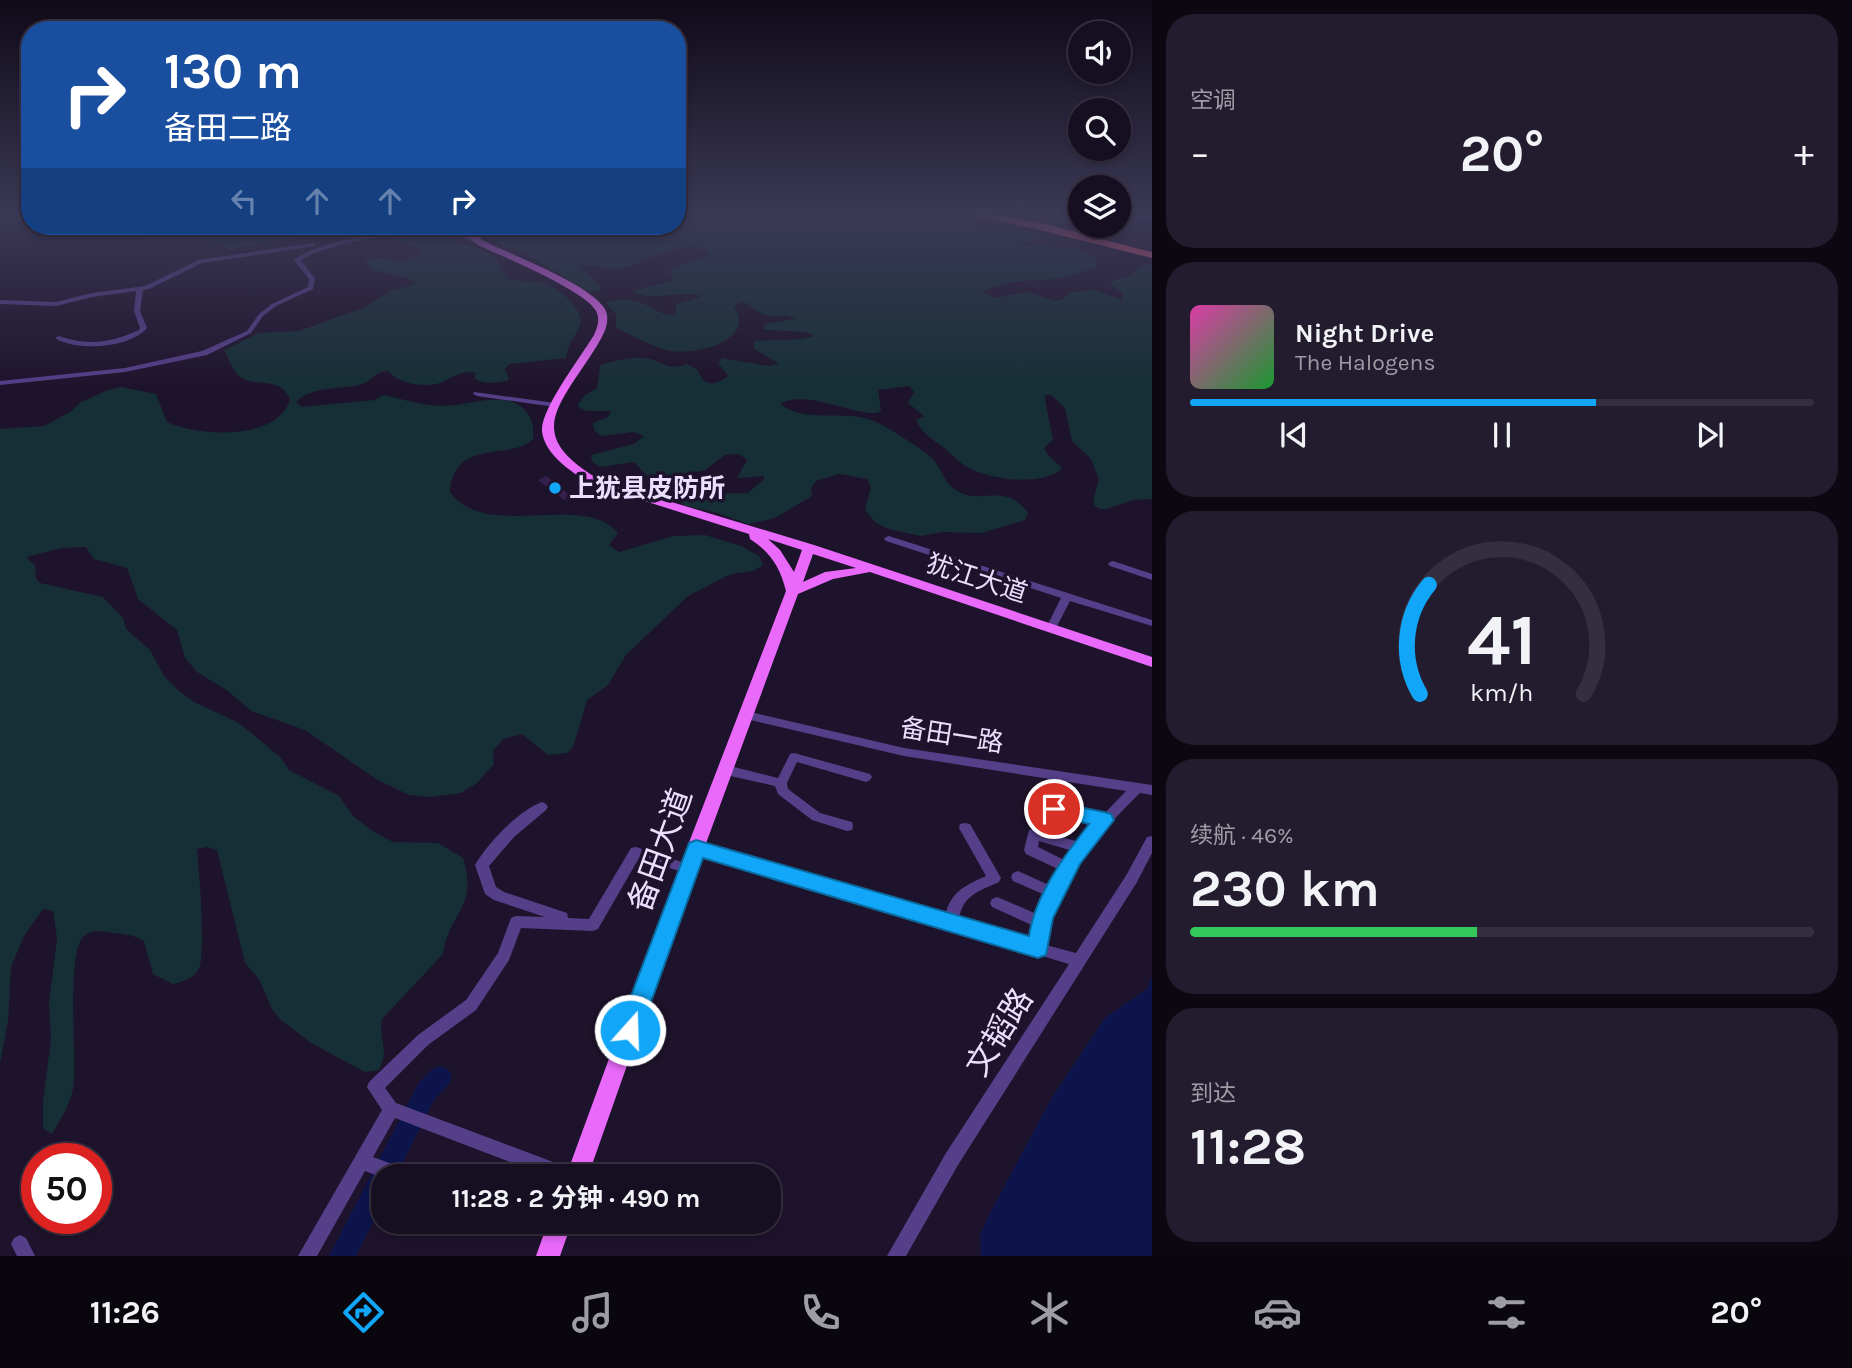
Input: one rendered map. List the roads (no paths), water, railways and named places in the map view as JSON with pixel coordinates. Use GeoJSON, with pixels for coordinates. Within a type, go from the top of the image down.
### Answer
{"type":"FeatureCollection","features":[{"type":"Feature","properties":{"kind":"main road"},"geometry":{"type":"LineString","coordinates":[[535,271],[583,295],[600,310],[603,325],[555,405]]}},
{"type":"Feature","properties":{"kind":"main road","name":"犹江大道"},"geometry":{"type":"LineString","coordinates":[[555,405],[549,415],[547,431],[550,441],[575,470],[598,483],[809,548],[1152,661]]}},
{"type":"Feature","properties":{"kind":"main road"},"geometry":{"type":"LineString","coordinates":[[738,526],[775,550],[783,560],[793,591],[838,573],[879,571]]}},
{"type":"Feature","properties":{"kind":"main road","name":"备田大道"},"geometry":{"type":"LineString","coordinates":[[581,1164],[688,869],[809,548]]}},
{"type":"Feature","properties":{"kind":"main road"},"geometry":{"type":"LineString","coordinates":[[548,1256],[556,1234]]}},
{"type":"Feature","properties":{"kind":"street"},"geometry":{"type":"LineString","coordinates":[[0,302],[56,304],[92,295],[152,286],[177,271]]}},
{"type":"Feature","properties":{"kind":"street"},"geometry":{"type":"LineString","coordinates":[[0,383],[135,368],[214,349],[249,332],[261,315],[274,305],[310,288],[312,279],[305,271]]}},
{"type":"Feature","properties":{"kind":"street"},"geometry":{"type":"LineString","coordinates":[[59,338],[68,342],[99,344],[141,331],[144,328],[137,310],[140,289]]}},
{"type":"Feature","properties":{"kind":"street"},"geometry":{"type":"LineString","coordinates":[[477,394],[555,405]]}},
{"type":"Feature","properties":{"kind":"street"},"geometry":{"type":"LineString","coordinates":[[889,539],[1152,624]]}},
{"type":"Feature","properties":{"kind":"street"},"geometry":{"type":"LineString","coordinates":[[1113,564],[1152,576]]}},
{"type":"Feature","properties":{"kind":"street"},"geometry":{"type":"LineString","coordinates":[[1051,628],[1067,597]]}},
{"type":"Feature","properties":{"kind":"street","name":"备田一路"},"geometry":{"type":"LineString","coordinates":[[746,715],[904,752],[1152,790]]}},
{"type":"Feature","properties":{"kind":"street"},"geometry":{"type":"LineString","coordinates":[[847,826],[816,817],[782,791],[781,783],[794,757],[866,777]]}},
{"type":"Feature","properties":{"kind":"street"},"geometry":{"type":"LineString","coordinates":[[726,770],[781,783]]}},
{"type":"Feature","properties":{"kind":"street"},"geometry":{"type":"LineString","coordinates":[[1038,948],[1042,923],[1069,868],[1104,820],[1137,788]]}},
{"type":"Feature","properties":{"kind":"street"},"geometry":{"type":"LineString","coordinates":[[1030,804],[1104,820]]}},
{"type":"Feature","properties":{"kind":"street"},"geometry":{"type":"LineString","coordinates":[[542,807],[516,825],[485,859],[482,865],[490,890],[534,910],[593,925],[636,852],[688,869]]}},
{"type":"Feature","properties":{"kind":"street"},"geometry":{"type":"LineString","coordinates":[[951,923],[953,907],[961,894],[994,878],[965,828]]}},
{"type":"Feature","properties":{"kind":"street"},"geometry":{"type":"LineString","coordinates":[[1069,868],[1031,850],[1034,834],[1082,848]]}},
{"type":"Feature","properties":{"kind":"street","name":"文韬路"},"geometry":{"type":"LineString","coordinates":[[896,1256],[952,1159],[1132,878],[1152,841]]}},
{"type":"Feature","properties":{"kind":"street"},"geometry":{"type":"LineString","coordinates":[[696,848],[1077,960]]}},
{"type":"Feature","properties":{"kind":"street"},"geometry":{"type":"LineString","coordinates":[[1018,877],[1055,894]]}},
{"type":"Feature","properties":{"kind":"street"},"geometry":{"type":"LineString","coordinates":[[997,903],[1042,923]]}},
{"type":"Feature","properties":{"kind":"street"},"geometry":{"type":"LineString","coordinates":[[538,1164],[391,1109],[375,1087],[424,1040],[471,1004],[504,956],[516,922],[585,923]]}},
{"type":"Feature","properties":{"kind":"street"},"geometry":{"type":"LineString","coordinates":[[307,1256],[364,1162],[391,1109]]}},
{"type":"Feature","properties":{"kind":"street"},"geometry":{"type":"LineString","coordinates":[[364,1162],[371,1165]]}},
{"type":"Feature","properties":{"kind":"waterway"},"geometry":{"type":"LineString","coordinates":[[342,1256],[426,1092],[440,1077]]}},
{"type":"Feature","properties":{"kind":"place","name":"上犹县皮防所"},"geometry":{"type":"Point","coordinates":[555,488]}}]}
